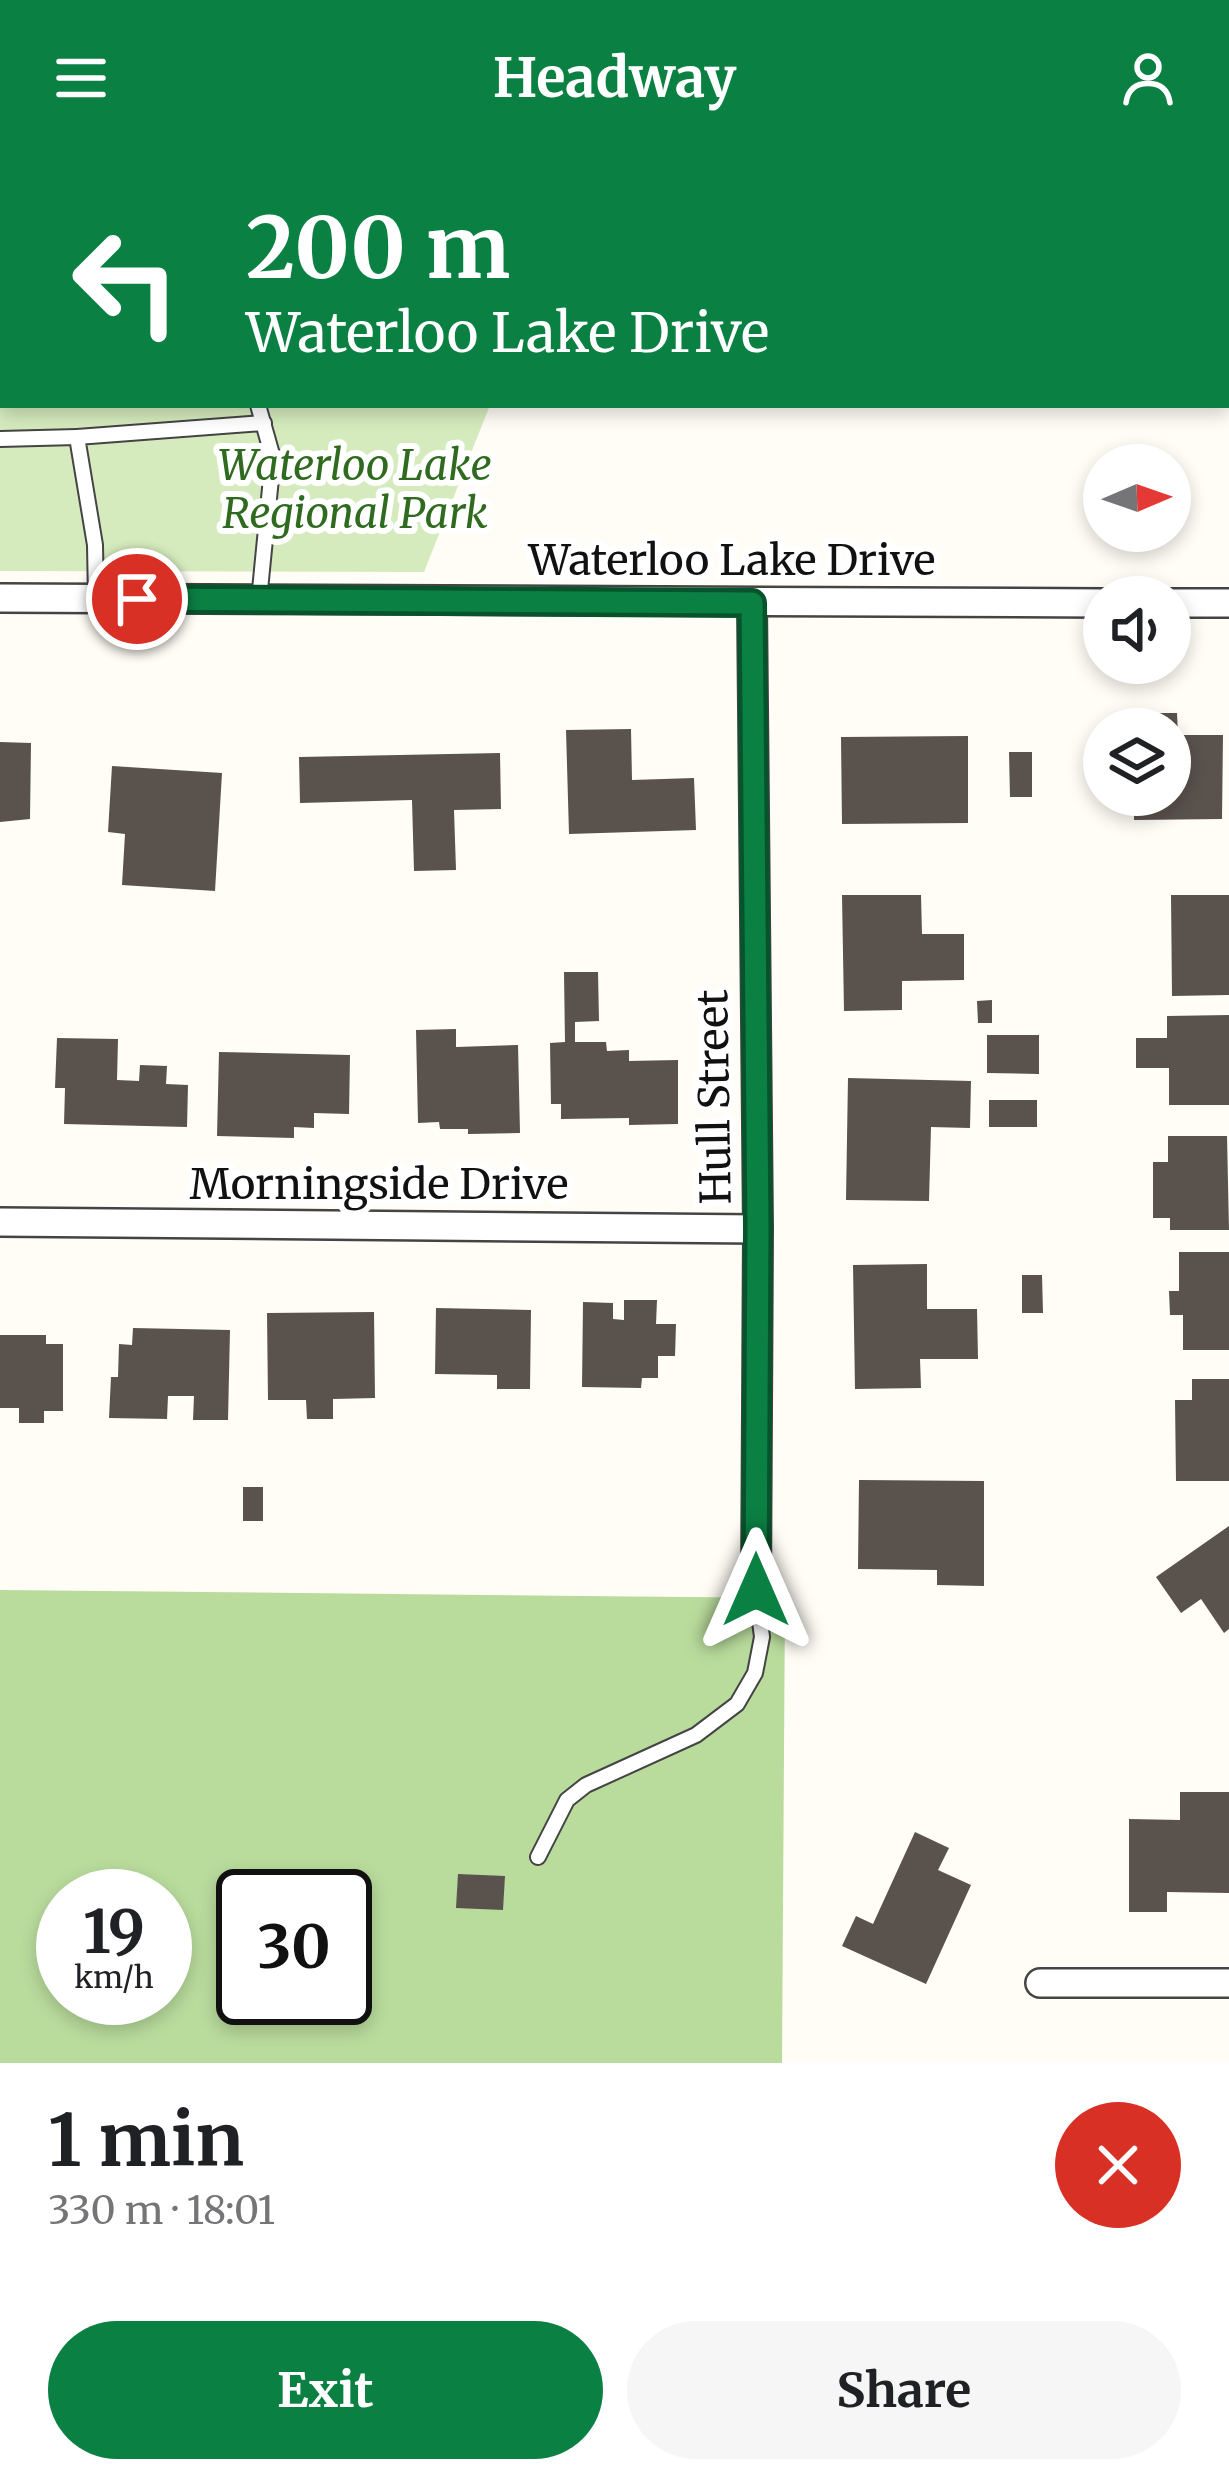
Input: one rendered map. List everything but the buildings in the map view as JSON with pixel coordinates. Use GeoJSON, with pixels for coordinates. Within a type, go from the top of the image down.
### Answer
{"type":"FeatureCollection","features":[{"type":"Feature","properties":{"kind":"street","name":"Waterloo Lake Drive"},"geometry":{"type":"LineString","coordinates":[[0,598],[1083,603]]}},
{"type":"Feature","properties":{"kind":"street","name":"Hull Street"},"geometry":{"type":"LineString","coordinates":[[752,603],[756,1590]]}},
{"type":"Feature","properties":{"kind":"street"},"geometry":{"type":"LineString","coordinates":[[1191,603],[1229,603]]}},
{"type":"Feature","properties":{"kind":"street","name":"Morningside Drive"},"geometry":{"type":"LineString","coordinates":[[0,1222],[758,1228]]}},
{"type":"Feature","properties":{"kind":"street"},"geometry":{"type":"LineString","coordinates":[[1040,1983],[1229,1983]]}},
{"type":"Feature","properties":{"kind":"lane"},"geometry":{"type":"LineString","coordinates":[[259,408],[274,458],[259,600]]}},
{"type":"Feature","properties":{"kind":"lane"},"geometry":{"type":"LineString","coordinates":[[0,439],[264,423]]}},
{"type":"Feature","properties":{"kind":"lane"},"geometry":{"type":"LineString","coordinates":[[77,437],[95,545],[96,599]]}},
{"type":"Feature","properties":{"kind":"lane"},"geometry":{"type":"LineString","coordinates":[[538,1856],[567,1800],[586,1785],[696,1736],[737,1704],[755,1673],[762,1637],[756,1590]]}},
{"type":"Feature","properties":{"kind":"green space","name":"Waterloo Lake Regional Park"},"geometry":{"type":"Polygon","coordinates":[[[0,408],[489,408],[424,572],[0,571],[0,408]]]}},
{"type":"Feature","properties":{"kind":"green space"},"geometry":{"type":"Polygon","coordinates":[[[0,1590],[785,1598],[782,2063],[0,2063],[0,1590]]]}},
{"type":"Feature","properties":{"kind":"route"},"geometry":{"type":"LineString","coordinates":[[137,599],[752,603],[756,1590]]}}]}
